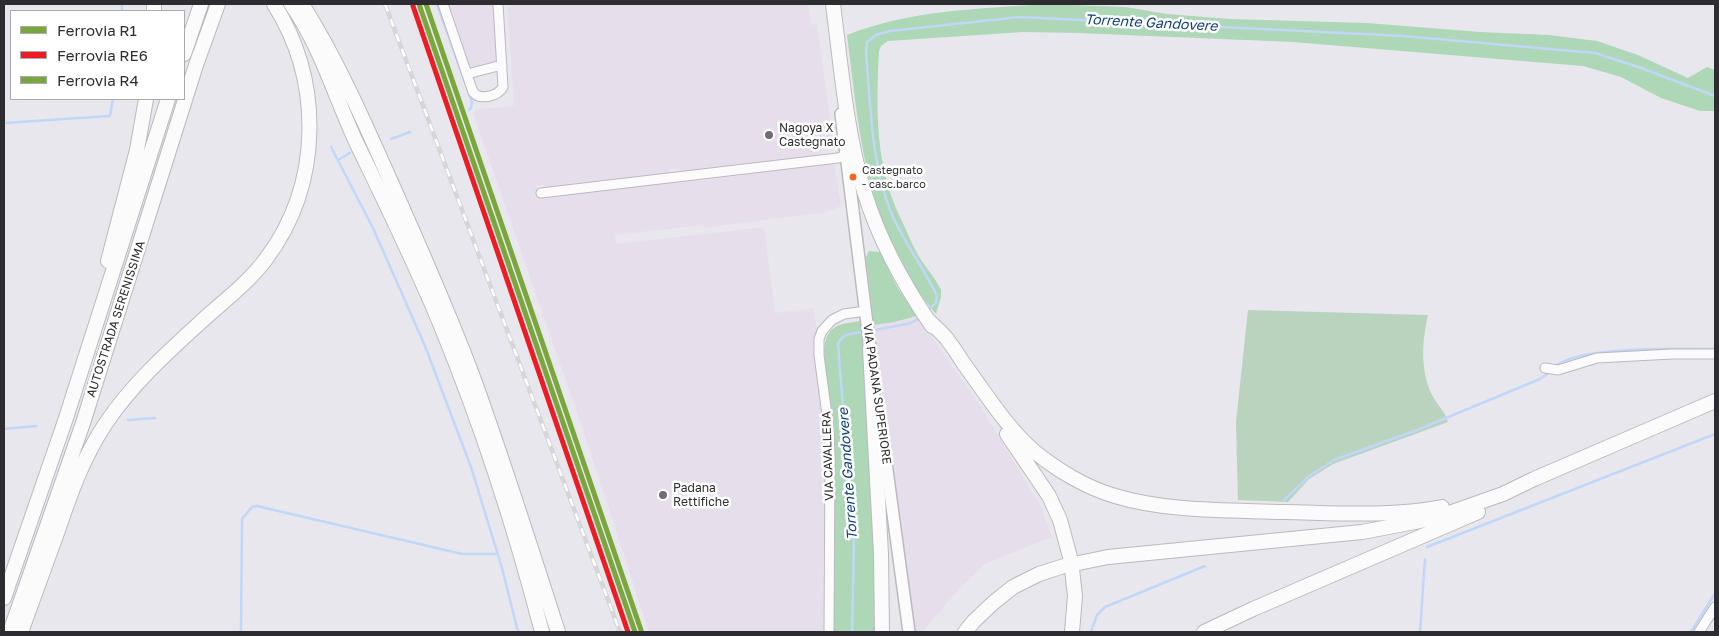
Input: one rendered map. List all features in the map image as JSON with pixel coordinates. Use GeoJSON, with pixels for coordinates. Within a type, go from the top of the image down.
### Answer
{"type":"FeatureCollection","features":[{"type":"Feature","properties":{"kind":"highway"},"geometry":{"type":"LineString","coordinates":[[185,51],[201,4]]}},
{"type":"Feature","properties":{"kind":"highway","name":"AUTOSTRADA SERENISSIMA"},"geometry":{"type":"LineString","coordinates":[[185,99],[218,4]]}},
{"type":"Feature","properties":{"kind":"highway"},"geometry":{"type":"LineString","coordinates":[[21,632],[73,486],[105,425],[128,395],[159,361],[221,305],[266,259],[289,220],[296,203],[304,180],[308,156],[310,109],[301,60],[289,31],[274,4]]}},
{"type":"Feature","properties":{"kind":"highway"},"geometry":{"type":"LineString","coordinates":[[291,4],[305,25],[321,57],[355,138],[403,240],[444,334],[500,487],[528,578],[542,632]]}},
{"type":"Feature","properties":{"kind":"highway"},"geometry":{"type":"LineString","coordinates":[[302,4],[330,50],[350,89],[451,322],[477,388],[505,469],[558,632]]}},
{"type":"Feature","properties":{"kind":"highway"},"geometry":{"type":"LineString","coordinates":[[833,4],[855,153],[872,214],[895,267],[911,295],[1044,488],[1060,520],[1071,563],[1075,596],[1072,632]]}},
{"type":"Feature","properties":{"kind":"highway"},"geometry":{"type":"LineString","coordinates":[[66,418],[137,150],[146,100]]}},
{"type":"Feature","properties":{"kind":"highway","name":"AUTOSTRADA SERENISSIMA"},"geometry":{"type":"LineString","coordinates":[[4,598],[66,418],[168,100]]}},
{"type":"Feature","properties":{"kind":"highway","name":"AUTOSTRADA SERENISSIMA"},"geometry":{"type":"LineString","coordinates":[[10,632],[82,423],[185,100]]}},
{"type":"Feature","properties":{"kind":"highway"},"geometry":{"type":"LineString","coordinates":[[928,320],[947,340],[1012,428],[1036,452],[1064,471],[1097,489],[1136,502],[1172,507],[1251,511],[1401,513],[1448,506],[1534,479]]}},
{"type":"Feature","properties":{"kind":"highway"},"geometry":{"type":"LineString","coordinates":[[870,348],[881,554],[882,632]]}},
{"type":"Feature","properties":{"kind":"highway"},"geometry":{"type":"LineString","coordinates":[[964,632],[974,620],[1013,587],[1039,574],[1064,566],[1108,557],[1391,528],[1449,513],[1503,494],[1715,402]]}},
{"type":"Feature","properties":{"kind":"highway"},"geometry":{"type":"LineString","coordinates":[[1204,632],[1262,605],[1715,410]]}},
{"type":"Feature","properties":{"kind":"main road","name":"VIA PADANA SUPERIORE"},"geometry":{"type":"LineString","coordinates":[[826,4],[909,632]]}},
{"type":"Feature","properties":{"kind":"street"},"geometry":{"type":"LineString","coordinates":[[443,4],[473,92],[476,96],[482,97],[498,93],[503,87],[498,4]]}},
{"type":"Feature","properties":{"kind":"street"},"geometry":{"type":"LineString","coordinates":[[467,74],[502,65]]}},
{"type":"Feature","properties":{"kind":"street"},"geometry":{"type":"LineString","coordinates":[[541,193],[838,158],[846,155]]}},
{"type":"Feature","properties":{"kind":"street"},"geometry":{"type":"LineString","coordinates":[[816,326],[826,325],[838,316],[866,311]]}},
{"type":"Feature","properties":{"kind":"street","name":"VIA CAVALLERA"},"geometry":{"type":"LineString","coordinates":[[826,325],[819,339],[819,347],[829,430],[830,457],[829,632]]}},
{"type":"Feature","properties":{"kind":"street"},"geometry":{"type":"LineString","coordinates":[[1546,368],[1558,370],[1597,358],[1715,354]]}},
{"type":"Feature","properties":{"kind":"street"},"geometry":{"type":"LineString","coordinates":[[1699,632],[1715,607]]}},
{"type":"Feature","properties":{"kind":"shaded area"},"geometry":{"type":"Polygon","coordinates":[[[445,4],[495,4],[497,59],[495,61],[472,67],[467,65],[445,4]]]}},
{"type":"Feature","properties":{"kind":"shaded area"},"geometry":{"type":"Polygon","coordinates":[[[507,4],[808,4],[811,25],[817,24],[834,148],[823,149],[819,156],[684,173],[677,168],[669,169],[669,173],[545,188],[544,185],[536,186],[538,197],[698,179],[699,181],[834,163],[841,206],[827,212],[704,228],[703,225],[615,235],[616,244],[764,227],[775,313],[813,308],[817,330],[814,349],[826,454],[823,578],[833,534],[833,632],[649,632],[583,430],[473,113],[476,109],[514,105],[507,4]]]}},
{"type":"Feature","properties":{"kind":"shaded area"},"geometry":{"type":"Polygon","coordinates":[[[917,316],[979,404],[1041,507],[1052,537],[985,564],[960,588],[922,632],[911,632],[904,588],[874,325],[917,316]]]}},
{"type":"Feature","properties":{"kind":"green space"},"geometry":{"type":"Polygon","coordinates":[[[1045,4],[1126,7],[1167,14],[1230,19],[1367,23],[1549,35],[1597,41],[1638,55],[1688,78],[1707,67],[1715,70],[1715,111],[1700,111],[1661,98],[1621,77],[1583,66],[1293,42],[1078,33],[1023,32],[888,41],[881,46],[879,51],[878,115],[882,157],[892,197],[900,217],[918,255],[941,290],[936,314],[913,282],[894,250],[870,182],[862,147],[847,35],[895,20],[944,12],[1045,4]]]}},
{"type":"Feature","properties":{"kind":"green space"},"geometry":{"type":"Polygon","coordinates":[[[869,251],[880,252],[897,287],[917,316],[874,325],[866,257],[869,251]]]}},
{"type":"Feature","properties":{"kind":"green space"},"geometry":{"type":"Polygon","coordinates":[[[1248,310],[1428,315],[1423,345],[1425,376],[1432,395],[1448,422],[1333,464],[1309,479],[1288,502],[1238,500],[1236,422],[1248,310]]]}},
{"type":"Feature","properties":{"kind":"green space"},"geometry":{"type":"Polygon","coordinates":[[[861,321],[873,483],[875,632],[833,632],[835,460],[824,351],[827,336],[835,327],[861,321]]]}},
{"type":"Feature","properties":{"kind":"waterway"},"geometry":{"type":"LineString","coordinates":[[122,4],[122,10]]}},
{"type":"Feature","properties":{"kind":"waterway"},"geometry":{"type":"LineString","coordinates":[[437,4],[472,102],[469,110]]}},
{"type":"Feature","properties":{"kind":"waterway","name":"Torrente Gandovere"},"geometry":{"type":"LineString","coordinates":[[929,309],[936,303],[937,296],[892,215],[880,176],[873,136],[866,53],[867,42],[876,35],[890,31],[1020,17],[1403,36],[1595,53],[1715,96]]}},
{"type":"Feature","properties":{"kind":"waterway"},"geometry":{"type":"LineString","coordinates":[[4,123],[110,116],[113,100]]}},
{"type":"Feature","properties":{"kind":"waterway"},"geometry":{"type":"LineString","coordinates":[[391,139],[410,132]]}},
{"type":"Feature","properties":{"kind":"waterway"},"geometry":{"type":"LineString","coordinates":[[331,147],[373,228],[425,346],[471,467],[502,568],[518,632]]}},
{"type":"Feature","properties":{"kind":"waterway"},"geometry":{"type":"LineString","coordinates":[[338,160],[350,153]]}},
{"type":"Feature","properties":{"kind":"waterway","name":"Torrente Gandovere"},"geometry":{"type":"LineString","coordinates":[[875,330],[911,323],[920,318]]}},
{"type":"Feature","properties":{"kind":"waterway","name":"Torrente Gandovere"},"geometry":{"type":"LineString","coordinates":[[852,632],[854,545],[838,344],[845,336],[862,332]]}},
{"type":"Feature","properties":{"kind":"waterway"},"geometry":{"type":"LineString","coordinates":[[1557,365],[1588,354],[1656,349],[1715,349]]}},
{"type":"Feature","properties":{"kind":"waterway"},"geometry":{"type":"LineString","coordinates":[[1284,500],[1309,476],[1334,460],[1417,430],[1540,379],[1547,374]]}},
{"type":"Feature","properties":{"kind":"waterway"},"geometry":{"type":"LineString","coordinates":[[128,420],[155,418]]}},
{"type":"Feature","properties":{"kind":"waterway"},"geometry":{"type":"LineString","coordinates":[[4,429],[36,426]]}},
{"type":"Feature","properties":{"kind":"waterway"},"geometry":{"type":"LineString","coordinates":[[1427,547],[1715,434]]}},
{"type":"Feature","properties":{"kind":"waterway"},"geometry":{"type":"LineString","coordinates":[[241,632],[242,519],[252,507],[257,506],[462,554],[498,554]]}},
{"type":"Feature","properties":{"kind":"waterway"},"geometry":{"type":"LineString","coordinates":[[1420,632],[1425,559]]}},
{"type":"Feature","properties":{"kind":"waterway"},"geometry":{"type":"LineString","coordinates":[[1091,632],[1097,615],[1105,607],[1205,566]]}},
{"type":"Feature","properties":{"kind":"waterway"},"geometry":{"type":"LineString","coordinates":[[1691,632],[1715,593]]}},
{"type":"Feature","properties":{"kind":"railway"},"geometry":{"type":"LineString","coordinates":[[385,4],[620,632]]}},
{"type":"Feature","properties":{"kind":"rail line","name":"R1"},"geometry":{"type":"LineString","coordinates":[[419,4],[635,632]]}},
{"type":"Feature","properties":{"kind":"rail line","name":"R4"},"geometry":{"type":"LineString","coordinates":[[426,4],[641,630]]}},
{"type":"Feature","properties":{"kind":"rail line","name":"RE6"},"geometry":{"type":"LineString","coordinates":[[413,6],[628,632]]}},
{"type":"Feature","properties":{"kind":"place","name":"Nagoya X Castegnato"},"geometry":{"type":"Point","coordinates":[769,135]}},
{"type":"Feature","properties":{"kind":"place","name":"Castegnato - casc.barco"},"geometry":{"type":"Point","coordinates":[853,177]}},
{"type":"Feature","properties":{"kind":"place","name":"Padana Rettifiche"},"geometry":{"type":"Point","coordinates":[663,495]}}]}
